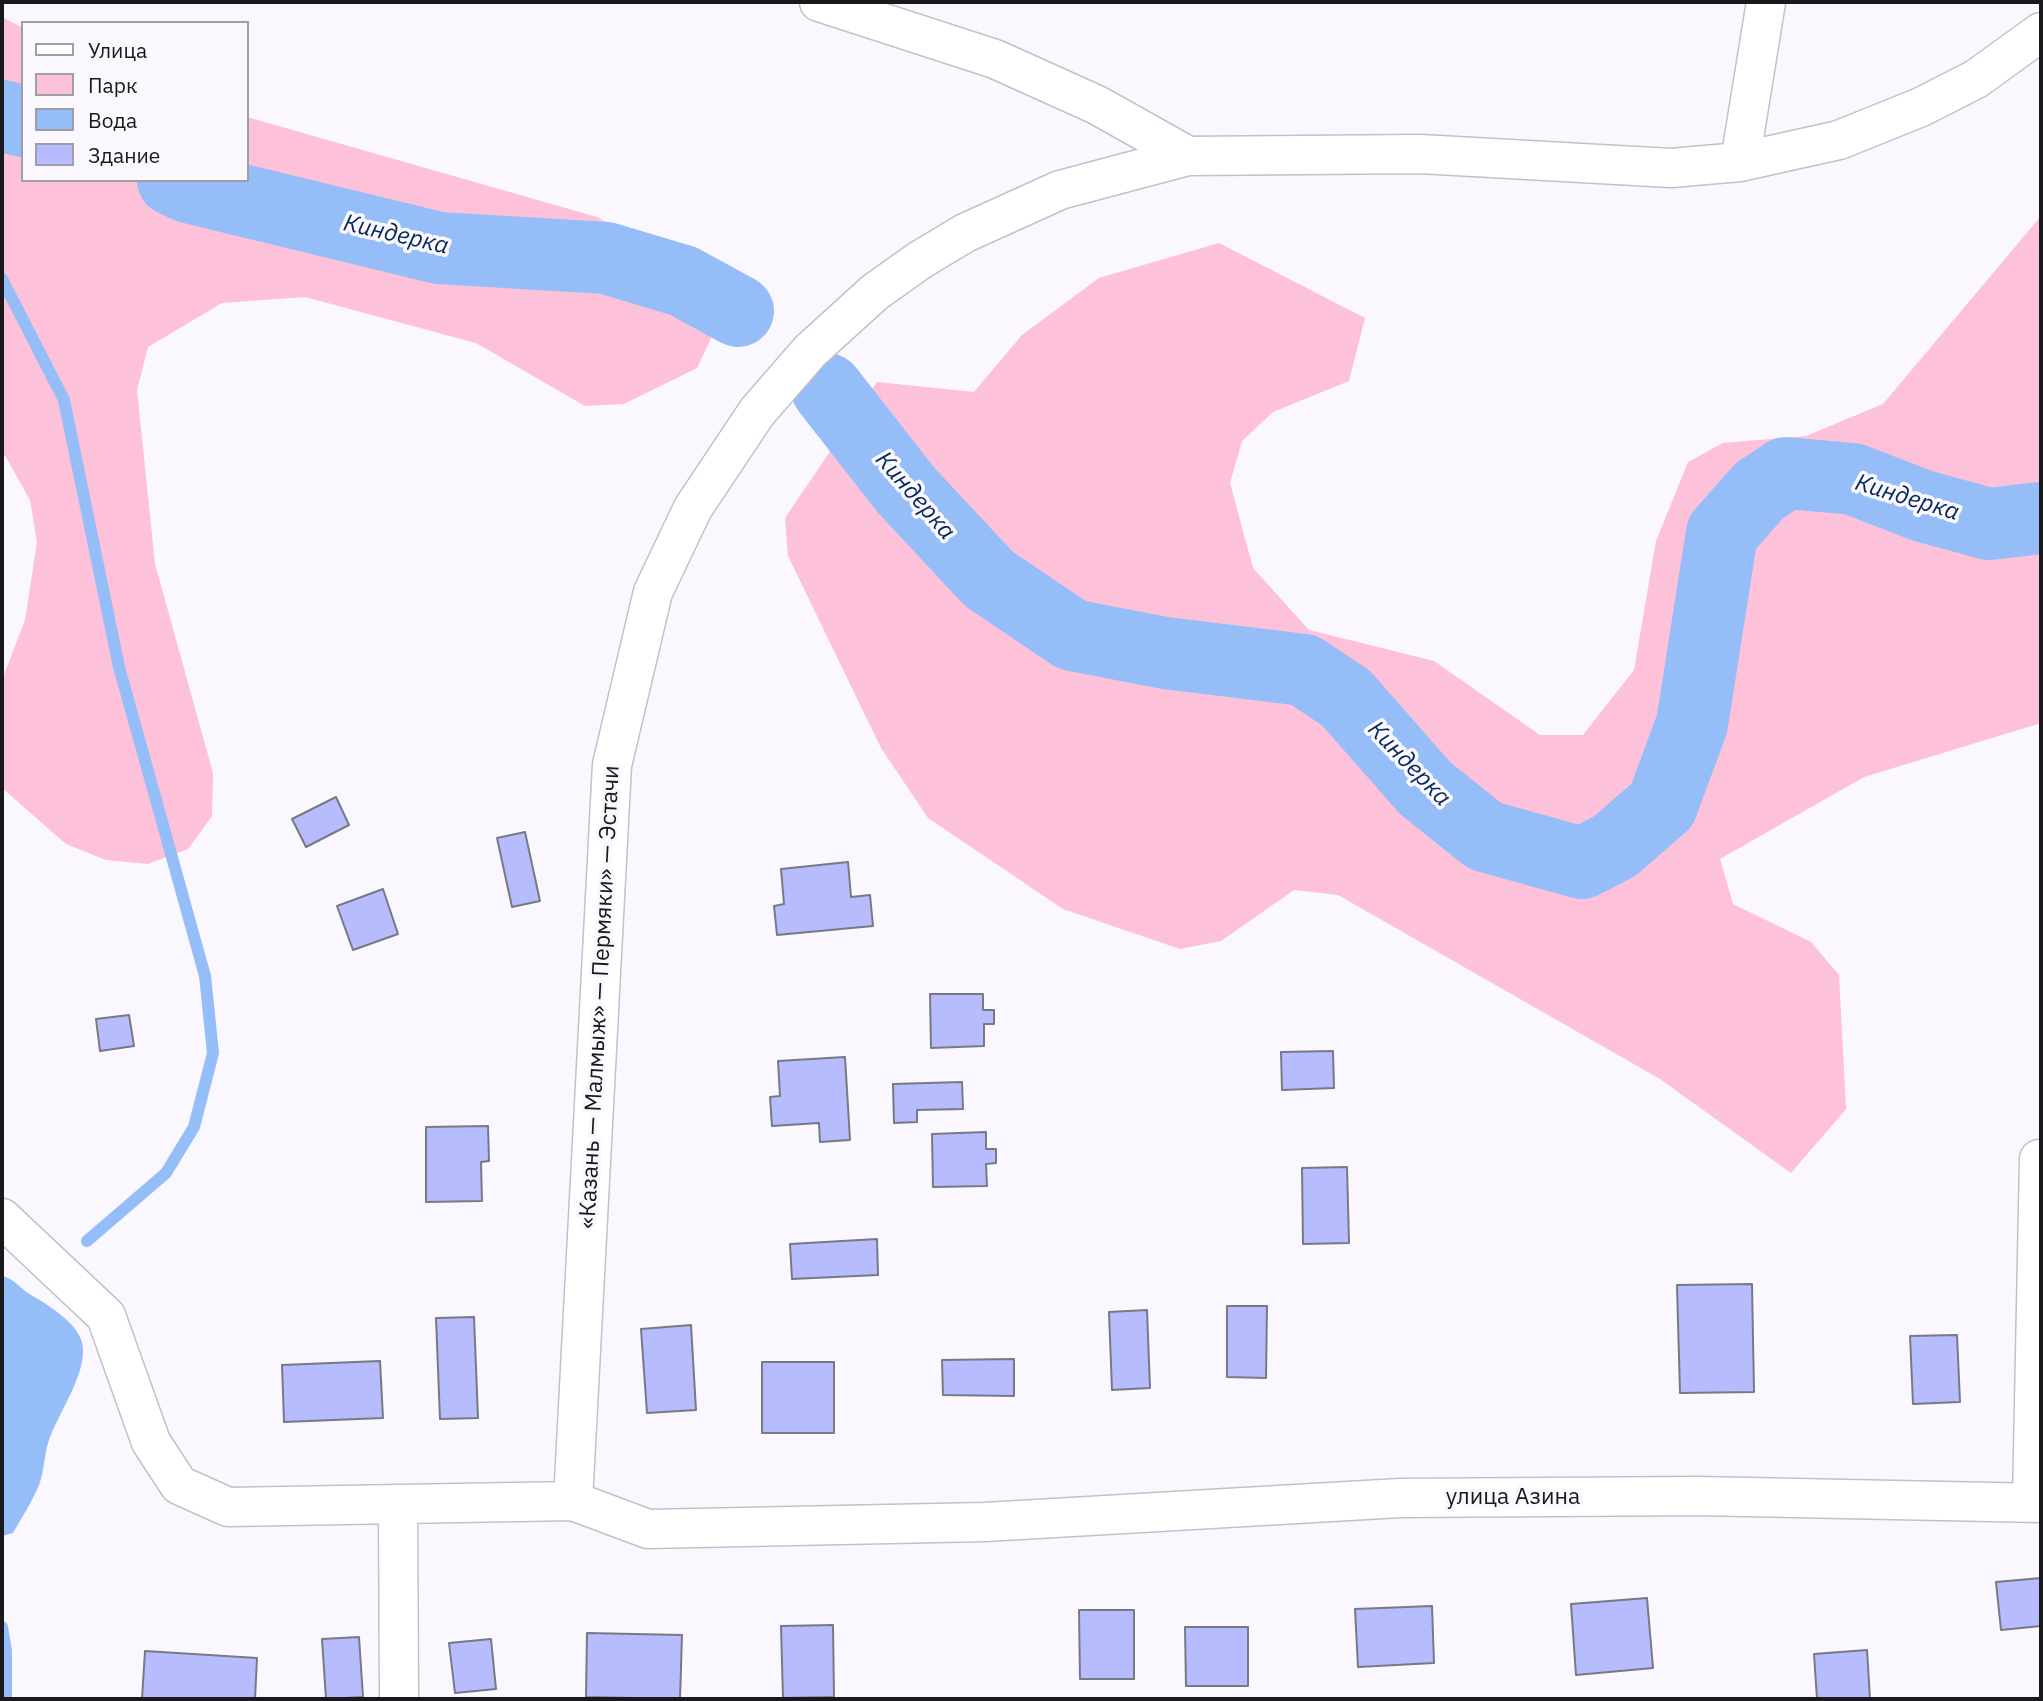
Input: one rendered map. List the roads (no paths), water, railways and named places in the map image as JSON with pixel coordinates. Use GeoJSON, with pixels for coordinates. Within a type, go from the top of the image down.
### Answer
{"type":"FeatureCollection","features":[{"type":"Feature","properties":{"kind":"street"},"geometry":{"type":"LineString","coordinates":[[819,2],[995,59],[1097,105],[1188,156]]}},
{"type":"Feature","properties":{"kind":"street"},"geometry":{"type":"LineString","coordinates":[[1741,162],[1766,2]]}},
{"type":"Feature","properties":{"kind":"street","name":"«Казань — Малмыж» — Пермяки» — Эстачи"},"geometry":{"type":"LineString","coordinates":[[573,1501],[612,765],[653,592],[693,508],[757,412],[810,351],[875,292],[965,233],[1060,190],[1188,156],[1420,154],[1671,168],[1741,162],[1839,140],[1921,107],[1976,79],[2041,32]]}},
{"type":"Feature","properties":{"kind":"street"},"geometry":{"type":"LineString","coordinates":[[2036,1503],[2039,1159]]}},
{"type":"Feature","properties":{"kind":"street"},"geometry":{"type":"LineString","coordinates":[[2,1218],[106,1316],[151,1442],[179,1485],[228,1507],[573,1501]]}},
{"type":"Feature","properties":{"kind":"street","name":"улица Азина"},"geometry":{"type":"LineString","coordinates":[[573,1501],[648,1529],[985,1522],[1400,1497],[1698,1496],[2036,1503]]}},
{"type":"Feature","properties":{"kind":"street"},"geometry":{"type":"LineString","coordinates":[[398,1504],[399,1699]]}},
{"type":"Feature","properties":{"kind":"water"},"geometry":{"type":"Polygon","coordinates":[[[2,1276],[13,1281],[70,1323],[77,1331],[83,1348],[80,1371],[48,1443],[39,1485],[13,1533],[2,1536],[2,1276]]]}},
{"type":"Feature","properties":{"kind":"waterway","name":"Киндерка"},"geometry":{"type":"LineString","coordinates":[[2,116],[21,121]]}},
{"type":"Feature","properties":{"kind":"waterway","name":"Киндерка"},"geometry":{"type":"LineString","coordinates":[[177,182],[188,187],[439,248],[606,258],[683,281],[738,311]]}},
{"type":"Feature","properties":{"kind":"waterway"},"geometry":{"type":"LineString","coordinates":[[2,279],[64,400],[119,667],[205,976],[213,1053],[194,1127],[166,1173],[87,1241]]}},
{"type":"Feature","properties":{"kind":"waterway","name":"Киндерка"},"geometry":{"type":"LineString","coordinates":[[827,389],[906,490],[989,579],[1072,635],[1165,653],[1304,670],[1346,698],[1425,788],[1485,836],[1582,863],[1615,846],[1662,805],[1692,724],[1722,533],[1759,491],[1786,473],[1853,479],[1923,506],[1989,524],[2041,518]]}},
{"type":"Feature","properties":{"kind":"waterway"},"geometry":{"type":"LineString","coordinates":[[2,1627],[6,1651],[6,1699]]}}]}
